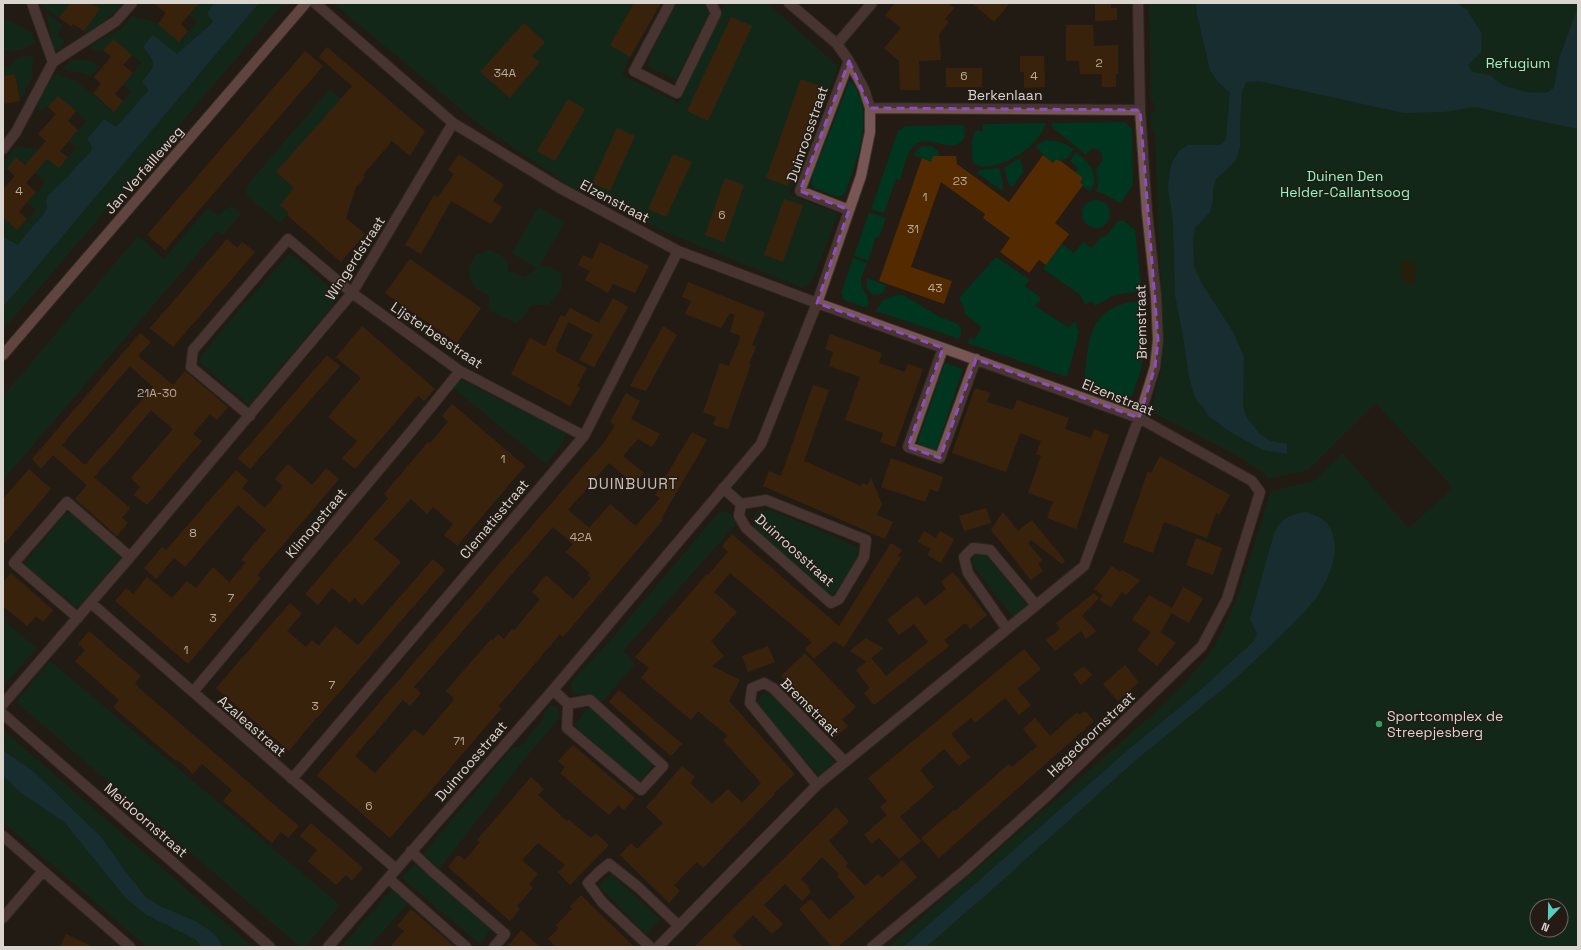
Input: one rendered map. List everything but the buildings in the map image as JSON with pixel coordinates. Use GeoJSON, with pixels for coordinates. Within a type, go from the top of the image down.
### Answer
{"type":"FeatureCollection","features":[{"type":"Feature","properties":{"kind":"street"},"geometry":{"type":"LineString","coordinates":[[32,3],[53,62]]}},
{"type":"Feature","properties":{"kind":"street"},"geometry":{"type":"LineString","coordinates":[[3,150],[16,132],[53,62],[116,21],[132,3]]}},
{"type":"Feature","properties":{"kind":"street","name":"Jan Verfailleweg"},"geometry":{"type":"LineString","coordinates":[[3,355],[306,3]]}},
{"type":"Feature","properties":{"kind":"street","name":"Elzenstraat"},"geometry":{"type":"LineString","coordinates":[[315,3],[453,123],[560,188],[678,251],[1138,418],[1252,482],[1260,492]]}},
{"type":"Feature","properties":{"kind":"street"},"geometry":{"type":"LineString","coordinates":[[670,3],[634,71],[676,93],[716,14],[711,3]]}},
{"type":"Feature","properties":{"kind":"street","name":"Duinroosstraat"},"geometry":{"type":"LineString","coordinates":[[328,947],[553,690],[761,444],[818,303],[850,210],[866,157],[870,132],[870,108],[864,89],[849,61],[837,44],[789,3]]}},
{"type":"Feature","properties":{"kind":"street"},"geometry":{"type":"LineString","coordinates":[[837,44],[872,3]]}},
{"type":"Feature","properties":{"kind":"street","name":"Bremstraat"},"geometry":{"type":"LineString","coordinates":[[664,945],[679,926],[817,785],[1084,566],[1155,367],[1158,340],[1156,296],[1147,212],[1140,110],[1138,3]]}},
{"type":"Feature","properties":{"kind":"street","name":"Duinroosstraat"},"geometry":{"type":"LineString","coordinates":[[849,61],[800,191],[850,210]]}},
{"type":"Feature","properties":{"kind":"street","name":"Berkenlaan"},"geometry":{"type":"LineString","coordinates":[[870,108],[1140,110]]}},
{"type":"Feature","properties":{"kind":"street","name":"Wingerdstraat"},"geometry":{"type":"LineString","coordinates":[[3,704],[250,416],[352,293],[453,123]]}},
{"type":"Feature","properties":{"kind":"street","name":"Lijsterbesstraat"},"geometry":{"type":"LineString","coordinates":[[250,416],[191,367],[193,350],[288,239],[352,293],[460,371],[584,436]]}},
{"type":"Feature","properties":{"kind":"street","name":"Clematisstraat"},"geometry":{"type":"LineString","coordinates":[[292,779],[584,436],[678,251]]}},
{"type":"Feature","properties":{"kind":"street"},"geometry":{"type":"LineString","coordinates":[[943,348],[908,447],[940,458],[976,360]]}},
{"type":"Feature","properties":{"kind":"street","name":"Klimopstraat"},"geometry":{"type":"LineString","coordinates":[[192,692],[414,428],[460,371]]}},
{"type":"Feature","properties":{"kind":"street","name":"Duinroosstraat"},"geometry":{"type":"LineString","coordinates":[[723,488],[741,504]]}},
{"type":"Feature","properties":{"kind":"street","name":"Hagedoornstraat"},"geometry":{"type":"LineString","coordinates":[[872,947],[964,870],[1048,795],[1202,646],[1227,599],[1260,492]]}},
{"type":"Feature","properties":{"kind":"street","name":"Duinroosstraat"},"geometry":{"type":"LineString","coordinates":[[766,500],[866,540],[864,557],[839,599],[832,603],[746,528],[739,516],[741,504],[766,500]]}},
{"type":"Feature","properties":{"kind":"street"},"geometry":{"type":"LineString","coordinates":[[78,618],[14,563],[19,557],[67,502],[130,557]]}},
{"type":"Feature","properties":{"kind":"street"},"geometry":{"type":"LineString","coordinates":[[1007,629],[968,573],[964,557],[973,548],[990,550],[1036,605]]}},
{"type":"Feature","properties":{"kind":"street","name":"Azaleastraat"},"geometry":{"type":"LineString","coordinates":[[91,603],[396,869]]}},
{"type":"Feature","properties":{"kind":"street","name":"Bremstraat"},"geometry":{"type":"LineString","coordinates":[[817,785],[750,703],[752,688],[764,683],[773,688],[845,762]]}},
{"type":"Feature","properties":{"kind":"street"},"geometry":{"type":"LineString","coordinates":[[553,690],[568,704],[567,728],[641,790],[663,766],[590,700],[568,704]]}},
{"type":"Feature","properties":{"kind":"street","name":"Meidoornstraat"},"geometry":{"type":"LineString","coordinates":[[3,714],[270,947]]}},
{"type":"Feature","properties":{"kind":"street"},"geometry":{"type":"LineString","coordinates":[[3,836],[130,947]]}},
{"type":"Feature","properties":{"kind":"street"},"geometry":{"type":"LineString","coordinates":[[412,851],[432,871],[505,934],[494,947]]}},
{"type":"Feature","properties":{"kind":"street"},"geometry":{"type":"LineString","coordinates":[[650,947],[602,902],[588,883],[609,864],[638,888],[679,926]]}},
{"type":"Feature","properties":{"kind":"street"},"geometry":{"type":"LineString","coordinates":[[3,918],[43,871]]}},
{"type":"Feature","properties":{"kind":"street"},"geometry":{"type":"LineString","coordinates":[[388,878],[466,947]]}},
{"type":"Feature","properties":{"kind":"highlighted area"},"geometry":{"type":"Polygon","coordinates":[[[849,61],[870,108],[1140,110],[1158,340],[1155,367],[1139,418],[976,359],[940,458],[908,447],[943,348],[817,303],[849,210],[800,191],[849,61]]]}},
{"type":"Feature","properties":{"kind":"green space"},"geometry":{"type":"Polygon","coordinates":[[[41,3],[70,3],[59,18],[41,5],[41,3]]]}},
{"type":"Feature","properties":{"kind":"green space"},"geometry":{"type":"Polygon","coordinates":[[[91,3],[123,3],[104,21],[83,33],[99,9],[91,3]]]}},
{"type":"Feature","properties":{"kind":"green space"},"geometry":{"type":"Polygon","coordinates":[[[199,3],[214,3],[207,13],[213,22],[177,54],[153,35],[143,47],[153,61],[150,71],[142,82],[147,87],[148,91],[117,126],[114,126],[104,119],[87,139],[92,145],[92,150],[69,176],[48,195],[46,201],[47,208],[44,214],[18,245],[3,237],[3,217],[17,230],[36,210],[27,203],[45,182],[17,157],[3,172],[3,163],[15,147],[23,147],[40,152],[59,168],[77,147],[68,141],[87,121],[58,96],[48,107],[42,110],[36,105],[48,84],[56,74],[74,80],[114,112],[131,91],[123,85],[142,63],[113,39],[103,50],[94,51],[90,46],[122,28],[132,16],[157,23],[166,29],[179,42],[197,22],[189,15],[199,3]]]}},
{"type":"Feature","properties":{"kind":"green space"},"geometry":{"type":"Polygon","coordinates":[[[259,3],[292,3],[289,6],[282,5],[3,330],[3,307],[259,3]]]}},
{"type":"Feature","properties":{"kind":"green space"},"geometry":{"type":"Polygon","coordinates":[[[333,3],[661,3],[630,57],[622,75],[678,103],[725,3],[767,3],[838,66],[789,195],[838,213],[816,272],[810,283],[803,288],[668,233],[570,186],[480,125],[333,3]]]}},
{"type":"Feature","properties":{"kind":"green space"},"geometry":{"type":"Polygon","coordinates":[[[677,3],[704,3],[709,12],[676,80],[647,66],[653,49],[677,3]]]}},
{"type":"Feature","properties":{"kind":"green space","name":"Duinen Den Helder-Callantsoog"},"geometry":{"type":"Polygon","coordinates":[[[1149,3],[1578,3],[1578,947],[926,947],[1136,760],[1234,680],[1294,623],[1257,634],[1254,641],[1197,693],[1128,750],[903,947],[888,947],[1152,715],[1184,684],[1207,657],[1217,642],[1239,593],[1271,491],[1314,481],[1342,453],[1409,528],[1453,488],[1376,403],[1308,470],[1268,479],[1264,473],[1242,458],[1154,413],[1153,405],[1162,365],[1163,339],[1155,134],[1151,128],[1150,113],[1156,113],[1154,103],[1151,102],[1149,3]],[[1196,399],[1263,450],[1287,453],[1287,444],[1271,441],[1261,435],[1247,418],[1196,399]]]}},
{"type":"Feature","properties":{"kind":"green space"},"geometry":{"type":"Polygon","coordinates":[[[46,13],[63,26],[57,35],[64,40],[61,50],[54,48],[46,13]]]}},
{"type":"Feature","properties":{"kind":"green space"},"geometry":{"type":"Polygon","coordinates":[[[3,20],[9,20],[32,33],[35,42],[29,47],[20,50],[3,50],[3,20]]]}},
{"type":"Feature","properties":{"kind":"green space"},"geometry":{"type":"Polygon","coordinates":[[[33,55],[32,78],[20,101],[16,74],[3,76],[3,67],[9,67],[19,58],[33,55]]]}},
{"type":"Feature","properties":{"kind":"green space"},"geometry":{"type":"Polygon","coordinates":[[[72,60],[90,60],[99,67],[91,76],[62,69],[72,60]]]}},
{"type":"Feature","properties":{"kind":"green space"},"geometry":{"type":"Polygon","coordinates":[[[850,80],[858,92],[863,106],[864,121],[859,151],[845,194],[838,197],[814,188],[811,184],[814,172],[850,80]]]}},
{"type":"Feature","properties":{"kind":"green space"},"geometry":{"type":"Polygon","coordinates":[[[330,89],[341,99],[276,172],[303,196],[280,223],[248,197],[246,192],[248,184],[330,89]]]}},
{"type":"Feature","properties":{"kind":"green space"},"geometry":{"type":"Polygon","coordinates":[[[1125,122],[1132,129],[1133,186],[1120,203],[1102,193],[1096,192],[1098,185],[1096,169],[1102,159],[1102,154],[1100,151],[1093,149],[1086,155],[1052,127],[1052,123],[1125,122]]]}},
{"type":"Feature","properties":{"kind":"green space"},"geometry":{"type":"Polygon","coordinates":[[[1046,123],[1033,144],[1011,159],[986,167],[973,163],[973,137],[976,130],[983,131],[983,124],[1046,123]]]}},
{"type":"Feature","properties":{"kind":"green space"},"geometry":{"type":"Polygon","coordinates":[[[906,126],[964,126],[965,137],[960,143],[946,145],[925,141],[918,143],[912,148],[906,159],[900,180],[896,179],[884,213],[871,209],[898,131],[906,126]]]}},
{"type":"Feature","properties":{"kind":"green space"},"geometry":{"type":"Polygon","coordinates":[[[1047,140],[1061,142],[1074,149],[1067,159],[1065,158],[1062,162],[1056,159],[1053,163],[1040,152],[1036,146],[1047,140]]]}},
{"type":"Feature","properties":{"kind":"green space"},"geometry":{"type":"Polygon","coordinates":[[[922,146],[934,148],[938,151],[940,156],[931,162],[914,155],[922,146]]]}},
{"type":"Feature","properties":{"kind":"green space"},"geometry":{"type":"Polygon","coordinates":[[[1076,152],[1085,160],[1094,174],[1091,191],[1082,187],[1083,185],[1075,172],[1078,168],[1070,161],[1076,152]]]}},
{"type":"Feature","properties":{"kind":"green space"},"geometry":{"type":"Polygon","coordinates":[[[1020,158],[1024,171],[1013,187],[1008,183],[1004,168],[1020,158]]]}},
{"type":"Feature","properties":{"kind":"green space"},"geometry":{"type":"Polygon","coordinates":[[[999,168],[1003,183],[1002,191],[977,173],[979,170],[999,168]]]}},
{"type":"Feature","properties":{"kind":"green space"},"geometry":{"type":"Polygon","coordinates":[[[1096,200],[1106,204],[1110,214],[1106,224],[1096,228],[1086,224],[1082,214],[1086,204],[1096,200]]]}},
{"type":"Feature","properties":{"kind":"green space"},"geometry":{"type":"Polygon","coordinates":[[[232,206],[241,214],[223,235],[217,231],[3,480],[3,396],[138,236],[164,259],[208,208],[219,216],[224,210],[232,206]]]}},
{"type":"Feature","properties":{"kind":"green space"},"geometry":{"type":"Polygon","coordinates":[[[538,207],[565,222],[538,268],[547,266],[561,273],[562,289],[548,305],[532,305],[522,318],[515,323],[489,310],[490,296],[478,290],[470,280],[469,265],[476,255],[491,250],[507,260],[508,271],[524,277],[537,269],[512,253],[538,207]]]}},
{"type":"Feature","properties":{"kind":"green space"},"geometry":{"type":"Polygon","coordinates":[[[869,212],[886,218],[879,237],[876,237],[868,261],[854,256],[869,212]]]}},
{"type":"Feature","properties":{"kind":"green space"},"geometry":{"type":"Polygon","coordinates":[[[1124,221],[1135,230],[1142,291],[1114,295],[1095,306],[1094,303],[1088,302],[1086,306],[1080,295],[1043,269],[1062,244],[1074,253],[1083,242],[1092,248],[1101,237],[1108,234],[1117,222],[1124,221]]]}},
{"type":"Feature","properties":{"kind":"green space"},"geometry":{"type":"Polygon","coordinates":[[[290,253],[340,296],[249,405],[198,361],[225,326],[290,253]]]}},
{"type":"Feature","properties":{"kind":"green space"},"geometry":{"type":"Polygon","coordinates":[[[996,257],[1030,280],[1025,286],[1041,298],[1035,306],[1068,327],[1071,326],[1075,320],[1079,332],[1067,377],[967,343],[969,338],[975,339],[981,327],[965,314],[959,298],[996,257]]]}},
{"type":"Feature","properties":{"kind":"green space"},"geometry":{"type":"Polygon","coordinates":[[[853,258],[867,263],[861,282],[869,300],[867,308],[844,300],[841,293],[853,258]]]}},
{"type":"Feature","properties":{"kind":"green space"},"geometry":{"type":"Polygon","coordinates":[[[867,278],[886,285],[885,291],[881,294],[873,295],[867,288],[867,278]]]}},
{"type":"Feature","properties":{"kind":"green space"},"geometry":{"type":"Polygon","coordinates":[[[896,295],[903,295],[940,317],[956,323],[961,327],[959,339],[876,311],[882,301],[896,295]]]}},
{"type":"Feature","properties":{"kind":"green space"},"geometry":{"type":"Polygon","coordinates":[[[1131,302],[1146,302],[1141,370],[1132,396],[1126,399],[1084,384],[1089,344],[1092,332],[1097,322],[1105,313],[1116,307],[1131,302]]]}},
{"type":"Feature","properties":{"kind":"green space"},"geometry":{"type":"Polygon","coordinates":[[[945,363],[963,369],[936,450],[917,443],[945,363]]]}},
{"type":"Feature","properties":{"kind":"green space"},"geometry":{"type":"Polygon","coordinates":[[[457,378],[566,433],[563,443],[546,464],[451,386],[457,378]]]}},
{"type":"Feature","properties":{"kind":"green space"},"geometry":{"type":"Polygon","coordinates":[[[771,510],[858,547],[858,556],[837,592],[829,594],[755,532],[753,521],[756,513],[758,511],[771,510]]]}},
{"type":"Feature","properties":{"kind":"green space"},"geometry":{"type":"Polygon","coordinates":[[[727,512],[732,516],[736,524],[623,651],[635,664],[601,703],[592,695],[573,692],[571,690],[572,681],[609,642],[718,513],[727,512]]]}},
{"type":"Feature","properties":{"kind":"green space"},"geometry":{"type":"Polygon","coordinates":[[[67,513],[74,513],[123,554],[78,608],[24,564],[67,513]]]}},
{"type":"Feature","properties":{"kind":"green space"},"geometry":{"type":"Polygon","coordinates":[[[980,554],[987,555],[1027,605],[1013,617],[973,566],[973,556],[980,554]]]}},
{"type":"Feature","properties":{"kind":"green space"},"geometry":{"type":"Polygon","coordinates":[[[3,621],[37,648],[3,686],[3,621]]]}},
{"type":"Feature","properties":{"kind":"green space"},"geometry":{"type":"Polygon","coordinates":[[[50,661],[340,905],[305,947],[300,947],[16,702],[50,661]]]}},
{"type":"Feature","properties":{"kind":"green space"},"geometry":{"type":"Polygon","coordinates":[[[763,694],[772,694],[785,705],[835,762],[819,775],[759,710],[756,703],[763,694]]]}},
{"type":"Feature","properties":{"kind":"green space"},"geometry":{"type":"Polygon","coordinates":[[[550,706],[555,706],[558,708],[560,717],[522,762],[440,868],[423,854],[513,747],[520,747],[544,718],[544,712],[550,706]]]}},
{"type":"Feature","properties":{"kind":"green space"},"geometry":{"type":"Polygon","coordinates":[[[590,706],[652,762],[649,770],[640,781],[632,776],[574,725],[590,706]]]}},
{"type":"Feature","properties":{"kind":"green space"},"geometry":{"type":"Polygon","coordinates":[[[3,730],[253,947],[222,947],[216,937],[201,924],[167,910],[152,900],[19,760],[3,750],[3,730]]]}},
{"type":"Feature","properties":{"kind":"green space"},"geometry":{"type":"Polygon","coordinates":[[[3,776],[21,793],[64,822],[126,898],[146,914],[195,939],[202,947],[147,947],[3,822],[3,776]]]}},
{"type":"Feature","properties":{"kind":"green space"},"geometry":{"type":"Polygon","coordinates":[[[415,864],[491,929],[480,944],[402,878],[415,864]]]}},
{"type":"Feature","properties":{"kind":"green space"},"geometry":{"type":"Polygon","coordinates":[[[611,874],[660,919],[646,934],[599,886],[611,874]]]}},
{"type":"Feature","properties":{"kind":"green space"},"geometry":{"type":"Polygon","coordinates":[[[393,888],[409,902],[369,947],[341,947],[393,888]]]}},
{"type":"Feature","properties":{"kind":"sand"},"geometry":{"type":"Polygon","coordinates":[[[1403,261],[1416,262],[1415,280],[1411,286],[1401,278],[1401,265],[1403,261]]]}},
{"type":"Feature","properties":{"kind":"water"},"geometry":{"type":"Polygon","coordinates":[[[214,3],[259,3],[3,307],[3,237],[18,245],[44,214],[47,208],[46,201],[48,195],[69,176],[92,150],[87,139],[104,119],[114,126],[117,126],[148,91],[147,87],[142,82],[150,72],[153,62],[143,47],[153,35],[177,54],[213,22],[207,13],[214,3]]]}},
{"type":"Feature","properties":{"kind":"water","name":"Refugium"},"geometry":{"type":"Polygon","coordinates":[[[1196,3],[1457,3],[1467,10],[1482,34],[1481,52],[1468,65],[1472,72],[1490,75],[1502,85],[1525,92],[1546,93],[1554,88],[1559,59],[1578,7],[1578,129],[1475,107],[1444,112],[1404,113],[1259,81],[1246,82],[1242,92],[1240,146],[1236,160],[1216,179],[1210,212],[1195,228],[1193,239],[1194,267],[1202,284],[1233,332],[1244,357],[1243,407],[1247,418],[1261,435],[1271,441],[1287,444],[1287,454],[1263,450],[1232,433],[1210,417],[1195,398],[1189,377],[1175,295],[1173,221],[1168,187],[1171,165],[1179,151],[1188,145],[1220,145],[1226,140],[1230,93],[1218,82],[1210,70],[1197,14],[1196,3]]]}},
{"type":"Feature","properties":{"kind":"water"},"geometry":{"type":"Polygon","coordinates":[[[1306,512],[1317,516],[1327,523],[1333,534],[1335,550],[1332,566],[1326,581],[1317,597],[1294,623],[1234,680],[1136,760],[926,947],[903,947],[1128,750],[1197,693],[1254,641],[1257,634],[1250,619],[1274,534],[1280,524],[1287,518],[1295,514],[1306,512]]]}},
{"type":"Feature","properties":{"kind":"water"},"geometry":{"type":"Polygon","coordinates":[[[3,750],[34,772],[101,837],[146,897],[160,906],[197,922],[208,929],[217,937],[222,947],[202,947],[195,939],[145,914],[126,898],[64,822],[21,793],[3,776],[3,750]]]}},
{"type":"Feature","properties":{"kind":"place","name":"Sportcomplex de Streepjesberg"},"geometry":{"type":"Point","coordinates":[1379,724]}},
{"type":"Feature","properties":{"kind":"district","name":"DUINBUURT"},"geometry":{"type":"Point","coordinates":[633,484]}}]}
